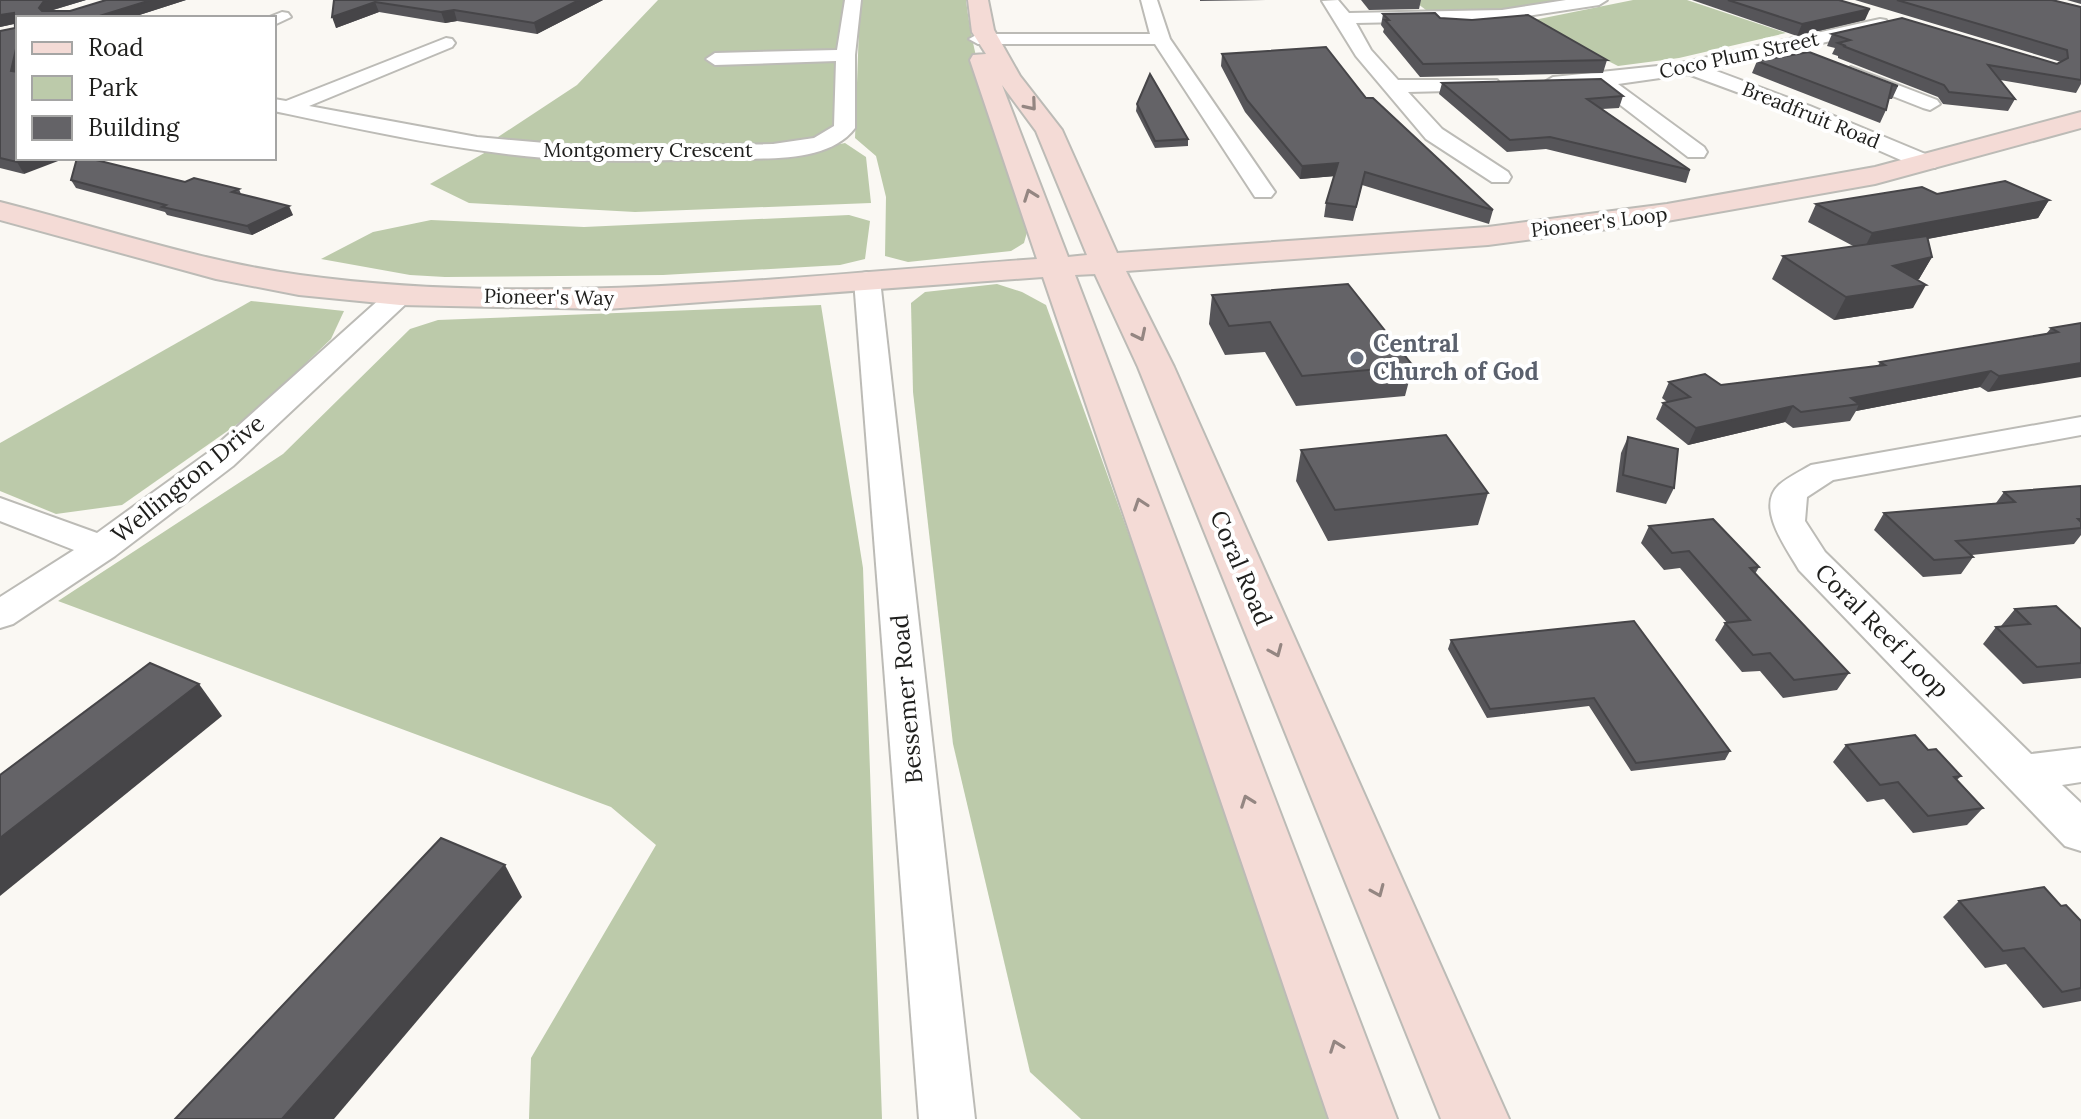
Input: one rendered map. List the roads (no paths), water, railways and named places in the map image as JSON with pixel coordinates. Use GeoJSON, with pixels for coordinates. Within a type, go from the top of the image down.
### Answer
{"type":"FeatureCollection","features":[{"type":"Feature","properties":{"kind":"main road","name":"Coral Road"},"geometry":{"type":"LineString","coordinates":[[978,0],[984,37],[985,74],[1363,1119]]}},
{"type":"Feature","properties":{"kind":"main road","name":"Coral Road"},"geometry":{"type":"LineString","coordinates":[[984,37],[1009,78],[1049,130],[1107,265],[1156,367],[1475,1119]]}},
{"type":"Feature","properties":{"kind":"main road","name":"Pioneer's Loop"},"geometry":{"type":"LineString","coordinates":[[1107,265],[1488,236],[1755,199],[1927,163],[2081,120]]}},
{"type":"Feature","properties":{"kind":"main road","name":"Pioneer's Way"},"geometry":{"type":"LineString","coordinates":[[0,211],[216,269],[299,285],[400,295],[607,299],[1107,265]]}},
{"type":"Feature","properties":{"kind":"main road"},"geometry":{"type":"LineString","coordinates":[[1160,562],[1234,553]]}},
{"type":"Feature","properties":{"kind":"street","name":"Montgomery Crescent"},"geometry":{"type":"LineString","coordinates":[[281,106],[462,141],[547,151],[648,154],[765,151],[825,143],[844,128],[846,55],[853,0]]}},
{"type":"Feature","properties":{"kind":"street"},"geometry":{"type":"LineString","coordinates":[[1149,0],[1161,39],[1263,192]]}},
{"type":"Feature","properties":{"kind":"street"},"geometry":{"type":"LineString","coordinates":[[1329,0],[1344,18],[1358,45],[1434,134],[1500,177]]}},
{"type":"Feature","properties":{"kind":"street"},"geometry":{"type":"LineString","coordinates":[[1344,18],[1502,15],[1599,0]]}},
{"type":"Feature","properties":{"kind":"street","name":"Coco Plum Street"},"geometry":{"type":"LineString","coordinates":[[1540,83],[1603,82],[1693,69],[1893,22],[1853,9]]}},
{"type":"Feature","properties":{"kind":"street"},"geometry":{"type":"LineString","coordinates":[[984,37],[1161,39]]}},
{"type":"Feature","properties":{"kind":"street"},"geometry":{"type":"LineString","coordinates":[[281,106],[446,43]]}},
{"type":"Feature","properties":{"kind":"street"},"geometry":{"type":"LineString","coordinates":[[1782,46],[1930,104]]}},
{"type":"Feature","properties":{"kind":"street"},"geometry":{"type":"LineString","coordinates":[[715,59],[846,55]]}},
{"type":"Feature","properties":{"kind":"street","name":"Breadfruit Road"},"geometry":{"type":"LineString","coordinates":[[1693,69],[1803,110],[1927,163]]}},
{"type":"Feature","properties":{"kind":"street"},"geometry":{"type":"LineString","coordinates":[[1603,82],[1696,152]]}},
{"type":"Feature","properties":{"kind":"street"},"geometry":{"type":"LineString","coordinates":[[1392,86],[1508,84]]}},
{"type":"Feature","properties":{"kind":"street","name":"Bessemer Road"},"geometry":{"type":"LineString","coordinates":[[867,280],[947,1119]]}},
{"type":"Feature","properties":{"kind":"street","name":"Wellington Drive"},"geometry":{"type":"LineString","coordinates":[[0,615],[102,548],[221,459],[400,295]]}},
{"type":"Feature","properties":{"kind":"street","name":"Coral Reef Loop"},"geometry":{"type":"LineString","coordinates":[[2081,426],[1823,472],[1790,493],[1788,521],[1812,561],[2025,772],[2081,832]]}},
{"type":"Feature","properties":{"kind":"street"},"geometry":{"type":"LineString","coordinates":[[0,509],[102,548]]}},
{"type":"Feature","properties":{"kind":"street"},"geometry":{"type":"LineString","coordinates":[[2025,772],[2081,765]]}},
{"type":"Feature","properties":{"kind":"place","name":"Central Church of God"},"geometry":{"type":"Point","coordinates":[1357,358]}}]}
